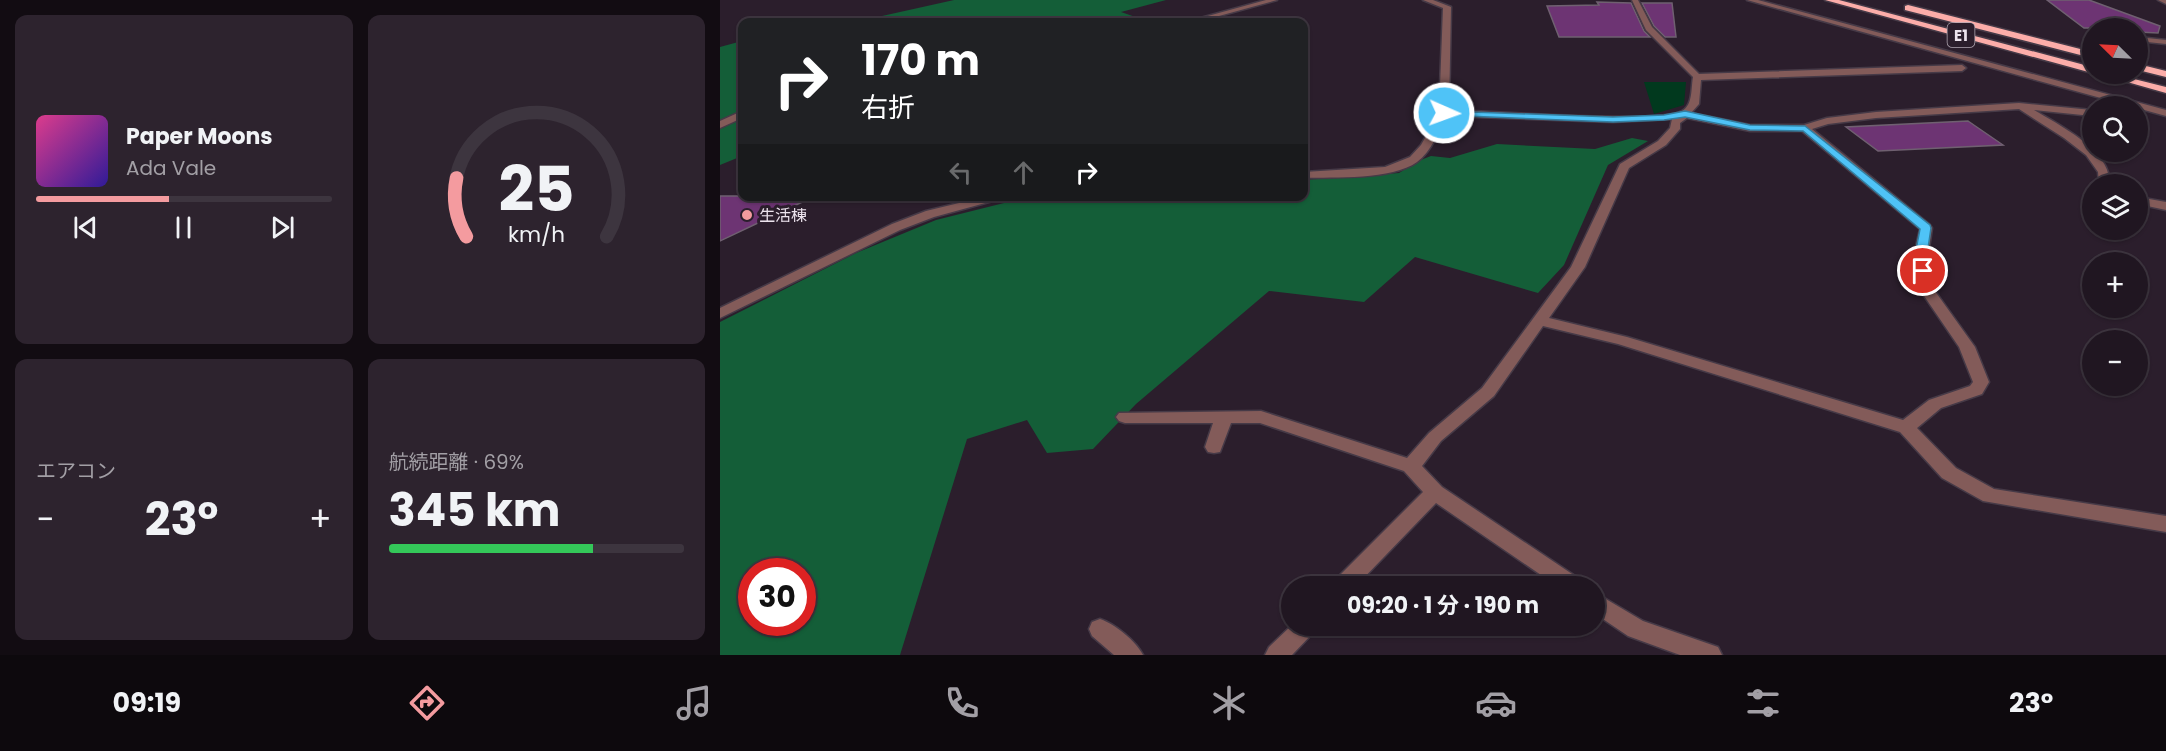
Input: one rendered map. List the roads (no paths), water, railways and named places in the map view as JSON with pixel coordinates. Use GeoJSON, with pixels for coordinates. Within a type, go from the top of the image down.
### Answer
{"type":"FeatureCollection","features":[{"type":"Feature","properties":{"kind":"highway","name":"E1"},"geometry":{"type":"LineString","coordinates":[[1829,0],[2082,67]]}},
{"type":"Feature","properties":{"kind":"highway","name":"E1"},"geometry":{"type":"LineString","coordinates":[[1900,6],[2082,52]]}},
{"type":"Feature","properties":{"kind":"highway"},"geometry":{"type":"LineString","coordinates":[[2148,69],[2166,74]]}},
{"type":"Feature","properties":{"kind":"highway"},"geometry":{"type":"LineString","coordinates":[[2143,84],[2166,90]]}},
{"type":"Feature","properties":{"kind":"street"},"geometry":{"type":"LineString","coordinates":[[1205,18],[1274,0]]}},
{"type":"Feature","properties":{"kind":"street"},"geometry":{"type":"LineString","coordinates":[[1308,176],[1363,173],[1401,166],[1414,159],[1425,146],[1444,113],[1448,7],[1426,0]]}},
{"type":"Feature","properties":{"kind":"street"},"geometry":{"type":"LineString","coordinates":[[1411,466],[1435,437],[1488,392],[1541,321],[1548,307],[1578,267],[1624,166],[1662,143],[1674,129],[1675,122],[1694,104],[1696,77],[1649,28],[1635,0]]}},
{"type":"Feature","properties":{"kind":"street"},"geometry":{"type":"LineString","coordinates":[[1750,0],[2166,113]]}},
{"type":"Feature","properties":{"kind":"street"},"geometry":{"type":"LineString","coordinates":[[2161,0],[2166,2]]}},
{"type":"Feature","properties":{"kind":"street"},"geometry":{"type":"LineString","coordinates":[[2148,40],[2166,42]]}},
{"type":"Feature","properties":{"kind":"street"},"geometry":{"type":"LineString","coordinates":[[1910,45],[1962,68],[2082,99]]}},
{"type":"Feature","properties":{"kind":"street"},"geometry":{"type":"LineString","coordinates":[[1696,77],[1962,68]]}},
{"type":"Feature","properties":{"kind":"street"},"geometry":{"type":"LineString","coordinates":[[1444,113],[1613,119],[1664,118],[1685,114],[1708,121],[1750,128],[1805,128],[1827,121],[1876,115],[2019,106],[2082,112]]}},
{"type":"Feature","properties":{"kind":"street"},"geometry":{"type":"LineString","coordinates":[[2019,106],[2066,133],[2104,171],[2104,174]]}},
{"type":"Feature","properties":{"kind":"street"},"geometry":{"type":"LineString","coordinates":[[720,125],[738,116]]}},
{"type":"Feature","properties":{"kind":"street"},"geometry":{"type":"LineString","coordinates":[[2148,116],[2166,121]]}},
{"type":"Feature","properties":{"kind":"street"},"geometry":{"type":"LineString","coordinates":[[1805,128],[1926,228],[1921,255],[1925,287],[1967,347],[1981,382],[1976,390],[1935,404],[1905,427]]}},
{"type":"Feature","properties":{"kind":"street"},"geometry":{"type":"LineString","coordinates":[[720,314],[896,227],[930,214],[984,201]]}},
{"type":"Feature","properties":{"kind":"street"},"geometry":{"type":"LineString","coordinates":[[2148,203],[2166,206]]}},
{"type":"Feature","properties":{"kind":"street"},"geometry":{"type":"LineString","coordinates":[[1541,321],[1622,340],[1905,427],[1949,473],[1990,496],[2166,524]]}},
{"type":"Feature","properties":{"kind":"street"},"geometry":{"type":"LineString","coordinates":[[1125,417],[1261,417],[1411,466],[1435,492],[1558,576]]}},
{"type":"Feature","properties":{"kind":"street"},"geometry":{"type":"LineString","coordinates":[[1214,447],[1224,417]]}},
{"type":"Feature","properties":{"kind":"street"},"geometry":{"type":"LineString","coordinates":[[1353,576],[1435,492]]}},
{"type":"Feature","properties":{"kind":"street"},"geometry":{"type":"LineString","coordinates":[[1605,608],[1636,629],[1710,655]]}},
{"type":"Feature","properties":{"kind":"street"},"geometry":{"type":"LineString","coordinates":[[1100,629],[1131,655]]}},
{"type":"Feature","properties":{"kind":"street"},"geometry":{"type":"LineString","coordinates":[[1277,655],[1295,636]]}},
{"type":"Feature","properties":{"kind":"place","name":"生活棟"},"geometry":{"type":"Point","coordinates":[747,215]}}]}
